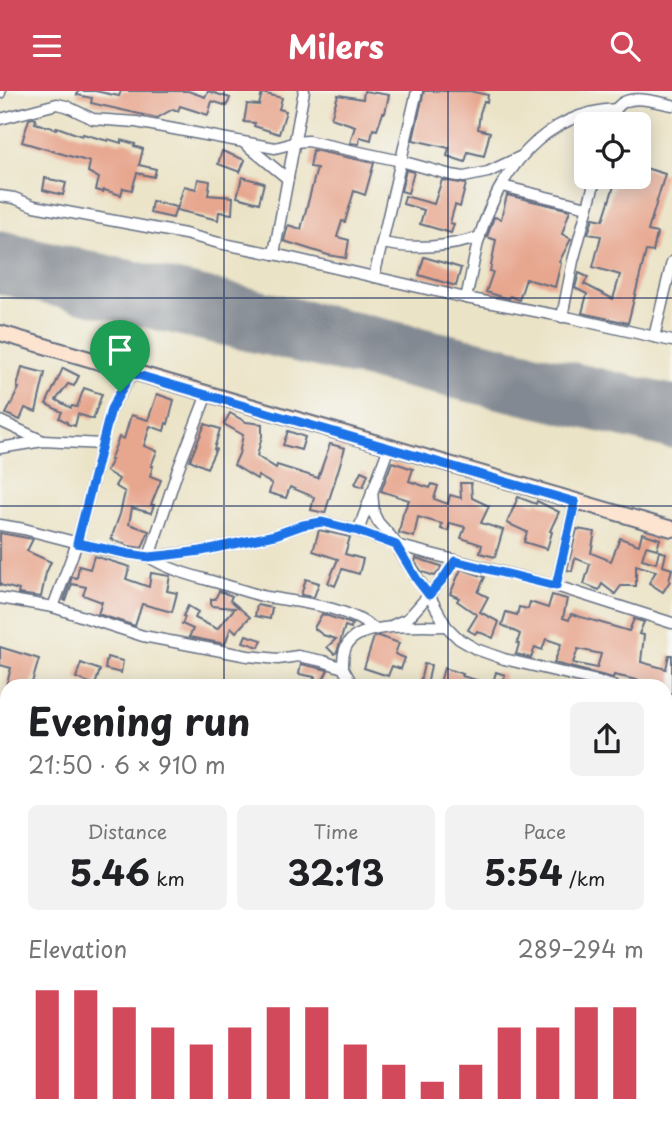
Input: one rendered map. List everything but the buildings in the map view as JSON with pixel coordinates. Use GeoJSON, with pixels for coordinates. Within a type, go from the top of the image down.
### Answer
{"type":"FeatureCollection","features":[{"type":"Feature","properties":{"kind":"street"},"geometry":{"type":"LineString","coordinates":[[274,254],[304,91]]}},
{"type":"Feature","properties":{"kind":"street"},"geometry":{"type":"LineString","coordinates":[[374,277],[416,91]]}},
{"type":"Feature","properties":{"kind":"street"},"geometry":{"type":"LineString","coordinates":[[615,112],[622,103],[639,91]]}},
{"type":"Feature","properties":{"kind":"street"},"geometry":{"type":"LineString","coordinates":[[631,99],[672,105]]}},
{"type":"Feature","properties":{"kind":"street"},"geometry":{"type":"LineString","coordinates":[[0,119],[57,104],[93,118],[136,122],[275,148],[294,142],[315,142],[464,177],[488,172],[520,157],[547,133],[571,118],[616,109]]}},
{"type":"Feature","properties":{"kind":"street"},"geometry":{"type":"LineString","coordinates":[[244,142],[288,179]]}},
{"type":"Feature","properties":{"kind":"street"},"geometry":{"type":"LineString","coordinates":[[466,299],[480,237],[494,201],[520,157]]}},
{"type":"Feature","properties":{"kind":"street"},"geometry":{"type":"LineString","coordinates":[[502,186],[587,207]]}},
{"type":"Feature","properties":{"kind":"street"},"geometry":{"type":"LineString","coordinates":[[562,317],[573,261],[592,189]]}},
{"type":"Feature","properties":{"kind":"street"},"geometry":{"type":"LineString","coordinates":[[0,196],[34,206],[185,234],[466,299],[672,341]]}},
{"type":"Feature","properties":{"kind":"street"},"geometry":{"type":"LineString","coordinates":[[383,243],[408,247],[449,245],[480,237]]}},
{"type":"Feature","properties":{"kind":"street"},"geometry":{"type":"LineString","coordinates":[[654,337],[672,262]]}},
{"type":"Feature","properties":{"kind":"street"},"geometry":{"type":"LineString","coordinates":[[0,333],[672,529]]}},
{"type":"Feature","properties":{"kind":"street"},"geometry":{"type":"LineString","coordinates":[[53,607],[77,543],[111,409],[131,373]]}},
{"type":"Feature","properties":{"kind":"street"},"geometry":{"type":"LineString","coordinates":[[149,557],[177,472],[207,394]]}},
{"type":"Feature","properties":{"kind":"street"},"geometry":{"type":"LineString","coordinates":[[0,421],[43,441]]}},
{"type":"Feature","properties":{"kind":"street"},"geometry":{"type":"LineString","coordinates":[[0,448],[43,441],[102,444]]}},
{"type":"Feature","properties":{"kind":"street"},"geometry":{"type":"LineString","coordinates":[[358,531],[389,447]]}},
{"type":"Feature","properties":{"kind":"street"},"geometry":{"type":"LineString","coordinates":[[372,491],[377,521],[390,535],[446,626],[459,639],[476,649],[504,659],[589,679]]}},
{"type":"Feature","properties":{"kind":"street"},"geometry":{"type":"LineString","coordinates":[[556,586],[575,502]]}},
{"type":"Feature","properties":{"kind":"street"},"geometry":{"type":"LineString","coordinates":[[149,557],[201,551],[322,522],[396,545],[556,586],[672,623]]}},
{"type":"Feature","properties":{"kind":"street"},"geometry":{"type":"LineString","coordinates":[[0,525],[149,557],[175,571],[251,594],[349,615],[379,629],[446,626]]}},
{"type":"Feature","properties":{"kind":"street"},"geometry":{"type":"LineString","coordinates":[[407,619],[443,579],[455,561]]}},
{"type":"Feature","properties":{"kind":"street"},"geometry":{"type":"LineString","coordinates":[[0,599],[53,607],[143,636],[248,656],[278,659],[298,656],[343,668]]}},
{"type":"Feature","properties":{"kind":"street"},"geometry":{"type":"LineString","coordinates":[[349,679],[343,668],[344,650],[350,640],[360,633],[436,609]]}},
{"type":"Feature","properties":{"kind":"runway"},"geometry":{"type":"LineString","coordinates":[[0,262],[672,417]]}},
{"type":"Feature","properties":{"kind":"route"},"geometry":{"type":"LineString","coordinates":[[131,373],[575,502],[556,586],[455,561],[429,595],[396,545],[322,522],[201,551],[149,557],[77,543],[111,409],[120,392],[131,373]]}}]}
